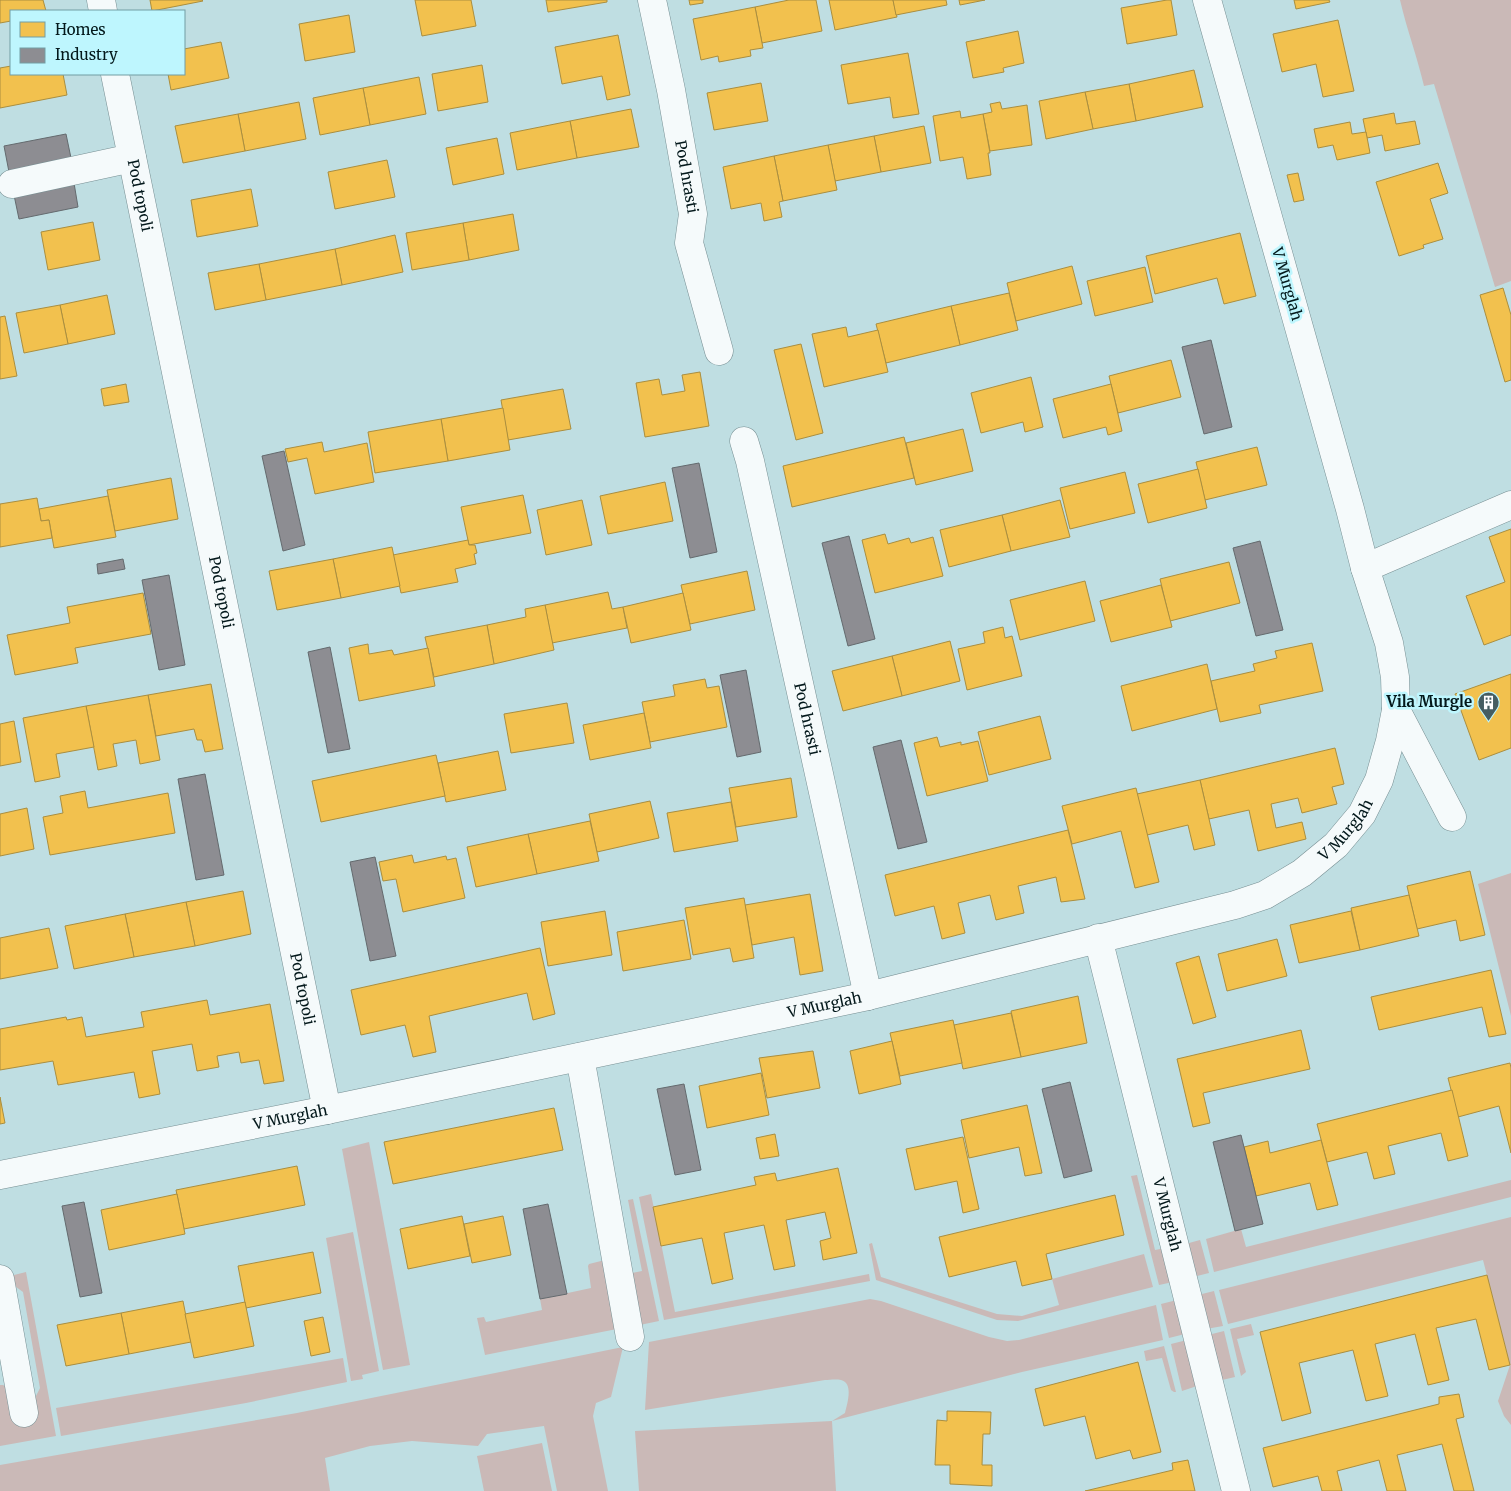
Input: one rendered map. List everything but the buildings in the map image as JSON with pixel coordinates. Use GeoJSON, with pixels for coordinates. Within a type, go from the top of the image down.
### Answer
{"type":"FeatureCollection","features":[{"type":"Feature","properties":{"kind":"street","name":"Pod hrasti"},"geometry":{"type":"LineString","coordinates":[[652,0],[694,214],[689,243],[719,351]]}},
{"type":"Feature","properties":{"kind":"street","name":"V Murglah"},"geometry":{"type":"LineString","coordinates":[[0,1175],[327,1110],[868,996],[1235,905],[1265,895],[1302,874],[1336,845],[1362,814],[1379,780],[1396,710],[1395,677],[1389,644],[1365,568],[1207,0]]}},
{"type":"Feature","properties":{"kind":"street","name":"Pod topoli"},"geometry":{"type":"LineString","coordinates":[[115,75],[327,1110]]}},
{"type":"Feature","properties":{"kind":"street"},"geometry":{"type":"LineString","coordinates":[[12,184],[132,158]]}},
{"type":"Feature","properties":{"kind":"street","name":"Pod hrasti"},"geometry":{"type":"LineString","coordinates":[[744,441],[868,996]]}},
{"type":"Feature","properties":{"kind":"street"},"geometry":{"type":"LineString","coordinates":[[1365,568],[1511,505]]}},
{"type":"Feature","properties":{"kind":"street"},"geometry":{"type":"LineString","coordinates":[[1396,710],[1452,817]]}},
{"type":"Feature","properties":{"kind":"street","name":"V Murglah"},"geometry":{"type":"LineString","coordinates":[[1098,938],[1236,1491]]}},
{"type":"Feature","properties":{"kind":"street"},"geometry":{"type":"LineString","coordinates":[[580,1057],[630,1336]]}},
{"type":"Feature","properties":{"kind":"street"},"geometry":{"type":"LineString","coordinates":[[0,1279],[24,1414]]}},
{"type":"Feature","properties":{"kind":"shaded area"},"geometry":{"type":"Polygon","coordinates":[[[1400,0],[1511,0],[1511,281],[1495,287],[1434,84],[1424,86],[1400,0]]]}},
{"type":"Feature","properties":{"kind":"shaded area"},"geometry":{"type":"Polygon","coordinates":[[[1511,873],[1511,1016],[1478,884],[1511,873]]]}},
{"type":"Feature","properties":{"kind":"shaded area"},"geometry":{"type":"Polygon","coordinates":[[[369,1142],[410,1365],[383,1370],[342,1149],[369,1142]]]}},
{"type":"Feature","properties":{"kind":"shaded area"},"geometry":{"type":"Polygon","coordinates":[[[1137,1175],[1155,1250],[1165,1248],[1173,1282],[1159,1285],[1131,1176],[1137,1175]]]}},
{"type":"Feature","properties":{"kind":"shaded area"},"geometry":{"type":"Polygon","coordinates":[[[1511,1180],[1511,1197],[1214,1272],[1206,1239],[1241,1229],[1246,1247],[1511,1180]]]}},
{"type":"Feature","properties":{"kind":"shaded area"},"geometry":{"type":"Polygon","coordinates":[[[651,1194],[675,1312],[869,1274],[870,1281],[664,1320],[639,1197],[651,1194]]]}},
{"type":"Feature","properties":{"kind":"shaded area"},"geometry":{"type":"Polygon","coordinates":[[[633,1199],[659,1321],[635,1326],[627,1274],[642,1271],[628,1200],[633,1199]]]}},
{"type":"Feature","properties":{"kind":"shaded area"},"geometry":{"type":"Polygon","coordinates":[[[1511,1217],[1511,1425],[1504,1416],[1498,1401],[1510,1365],[1483,1260],[1228,1324],[1219,1290],[1511,1217]]]}},
{"type":"Feature","properties":{"kind":"shaded area"},"geometry":{"type":"Polygon","coordinates":[[[353,1232],[379,1371],[362,1375],[363,1379],[351,1381],[326,1238],[353,1232]]]}},
{"type":"Feature","properties":{"kind":"shaded area"},"geometry":{"type":"Polygon","coordinates":[[[1200,1240],[1209,1273],[1193,1277],[1187,1245],[1200,1240]]]}},
{"type":"Feature","properties":{"kind":"shaded area"},"geometry":{"type":"Polygon","coordinates":[[[872,1243],[881,1277],[997,1314],[1022,1316],[1059,1305],[1052,1279],[1144,1254],[1153,1287],[1018,1321],[997,1320],[876,1280],[869,1244],[872,1243]]]}},
{"type":"Feature","properties":{"kind":"shaded area"},"geometry":{"type":"Polygon","coordinates":[[[605,1260],[622,1328],[485,1355],[477,1318],[484,1317],[486,1322],[542,1310],[540,1299],[591,1288],[589,1264],[605,1260]]]}},
{"type":"Feature","properties":{"kind":"shaded area"},"geometry":{"type":"Polygon","coordinates":[[[26,1272],[56,1436],[0,1446],[0,1385],[8,1388],[16,1421],[37,1419],[34,1400],[40,1388],[23,1292],[12,1284],[14,1275],[26,1272]]]}},
{"type":"Feature","properties":{"kind":"shaded area"},"geometry":{"type":"Polygon","coordinates":[[[1214,1291],[1223,1326],[1206,1329],[1198,1295],[1214,1291]]]}},
{"type":"Feature","properties":{"kind":"shaded area"},"geometry":{"type":"Polygon","coordinates":[[[870,1299],[1007,1341],[1019,1340],[1156,1305],[1163,1340],[1022,1372],[832,1421],[845,1413],[847,1404],[849,1389],[845,1382],[841,1380],[825,1380],[645,1410],[649,1342],[870,1299]]]}},
{"type":"Feature","properties":{"kind":"shaded area"},"geometry":{"type":"Polygon","coordinates":[[[1177,1300],[1185,1334],[1169,1338],[1161,1304],[1177,1300]]]}},
{"type":"Feature","properties":{"kind":"shaded area"},"geometry":{"type":"Polygon","coordinates":[[[1251,1324],[1254,1335],[1237,1339],[1246,1372],[1241,1376],[1230,1329],[1251,1324]]]}},
{"type":"Feature","properties":{"kind":"shaded area"},"geometry":{"type":"Polygon","coordinates":[[[1224,1331],[1235,1377],[1222,1380],[1208,1335],[1224,1331]]]}},
{"type":"Feature","properties":{"kind":"shaded area"},"geometry":{"type":"Polygon","coordinates":[[[1187,1340],[1197,1386],[1182,1391],[1171,1344],[1187,1340]]]}},
{"type":"Feature","properties":{"kind":"shaded area"},"geometry":{"type":"Polygon","coordinates":[[[1164,1346],[1176,1392],[1171,1390],[1162,1358],[1146,1361],[1144,1351],[1164,1346]]]}},
{"type":"Feature","properties":{"kind":"shaded area"},"geometry":{"type":"Polygon","coordinates":[[[623,1347],[611,1397],[596,1403],[593,1416],[608,1491],[557,1491],[544,1426],[487,1434],[478,1446],[412,1441],[370,1446],[325,1458],[330,1491],[0,1491],[0,1465],[297,1413],[623,1347]]]}},
{"type":"Feature","properties":{"kind":"shaded area"},"geometry":{"type":"Polygon","coordinates":[[[343,1358],[347,1382],[246,1403],[61,1436],[56,1408],[343,1358]]]}},
{"type":"Feature","properties":{"kind":"shaded area"},"geometry":{"type":"Polygon","coordinates":[[[832,1421],[836,1491],[639,1491],[635,1431],[832,1421]]]}},
{"type":"Feature","properties":{"kind":"shaded area"},"geometry":{"type":"Polygon","coordinates":[[[542,1443],[552,1491],[484,1491],[477,1456],[542,1443]]]}},
{"type":"Feature","properties":{"kind":"place","name":"Vila Murgle"},"geometry":{"type":"Point","coordinates":[1488,721]}}]}
